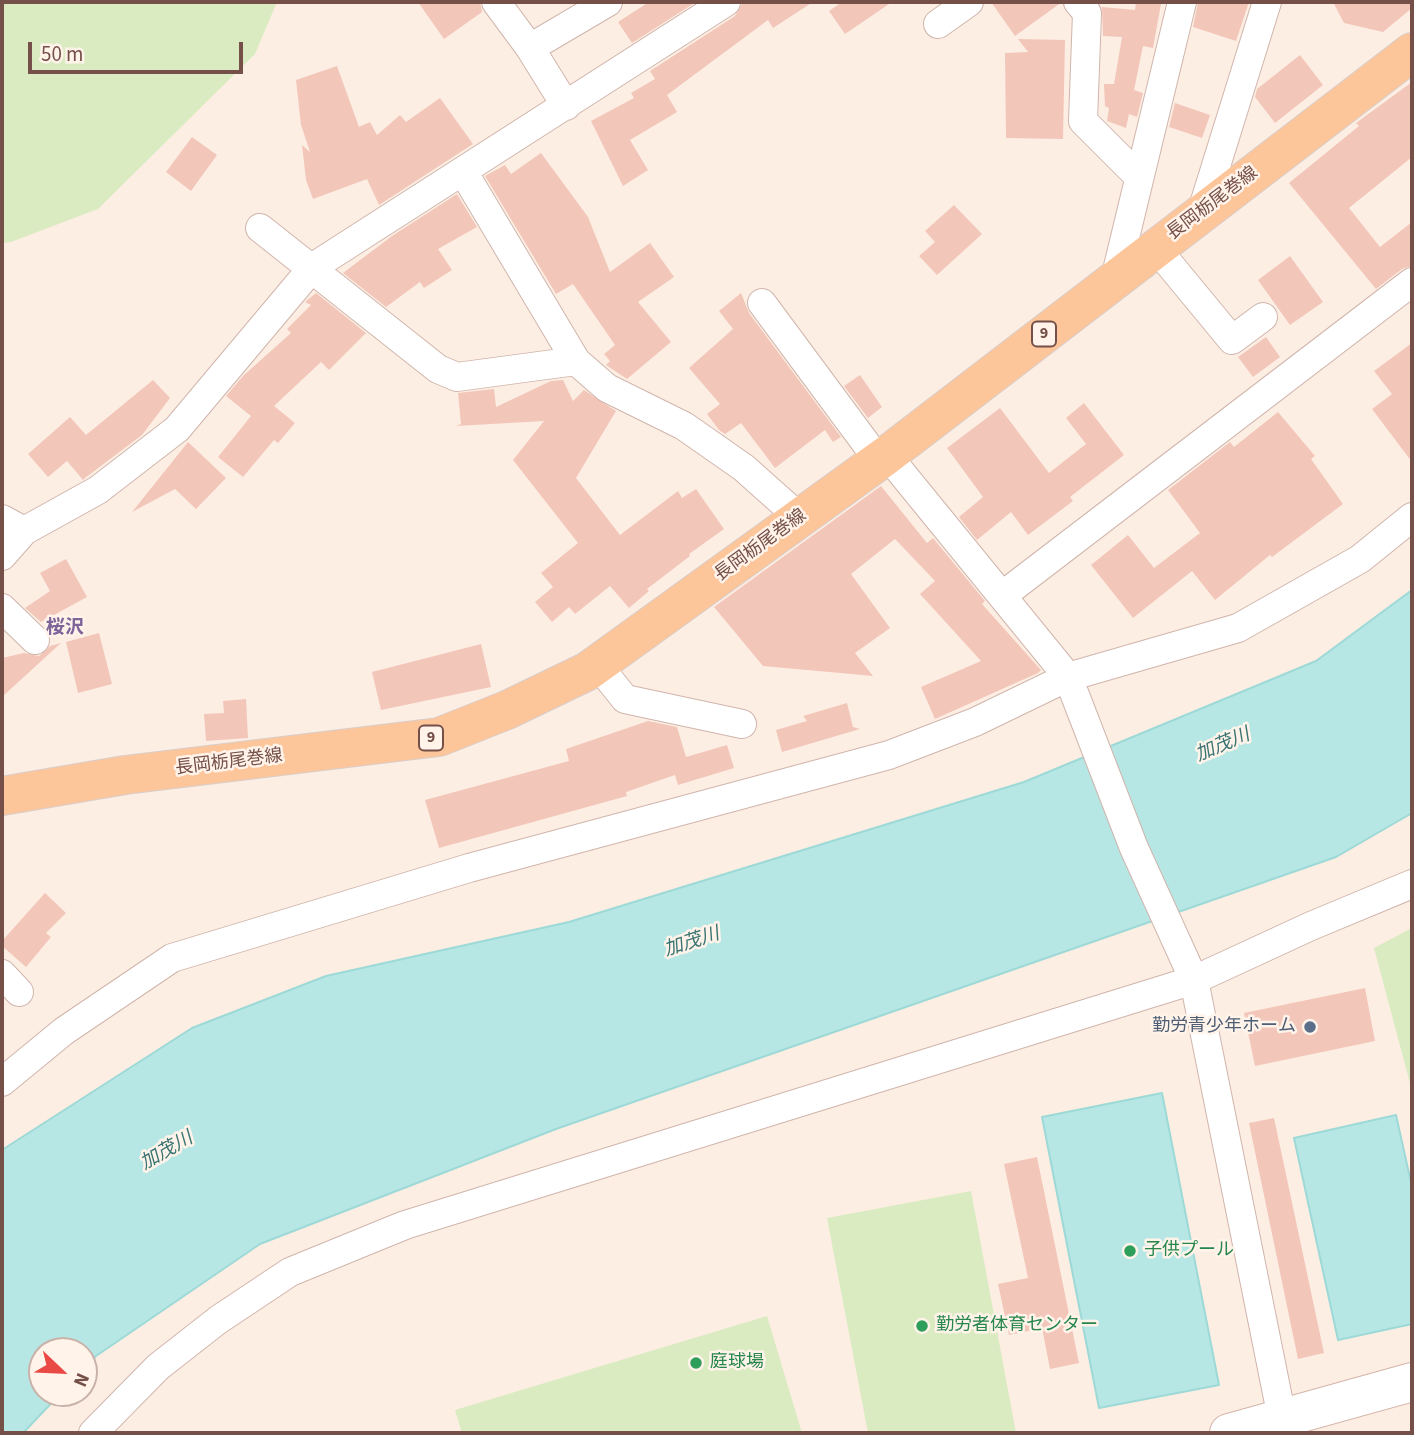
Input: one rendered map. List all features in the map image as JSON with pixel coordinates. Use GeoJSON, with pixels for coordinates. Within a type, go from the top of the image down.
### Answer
{"type":"FeatureCollection","features":[{"type":"Feature","properties":{"kind":"main road","name":"長岡栃尾巻線"},"geometry":{"type":"LineString","coordinates":[[2,796],[125,775],[439,737],[507,710],[597,664],[883,458],[1412,52]]}},
{"type":"Feature","properties":{"kind":"street"},"geometry":{"type":"LineString","coordinates":[[496,2],[530,48],[566,106]]}},
{"type":"Feature","properties":{"kind":"street"},"geometry":{"type":"LineString","coordinates":[[530,48],[608,2]]}},
{"type":"Feature","properties":{"kind":"street"},"geometry":{"type":"LineString","coordinates":[[2,556],[13,525],[98,490],[177,429],[245,352],[313,267],[464,173],[726,2]]}},
{"type":"Feature","properties":{"kind":"street"},"geometry":{"type":"LineString","coordinates":[[938,24],[969,2]]}},
{"type":"Feature","properties":{"kind":"street"},"geometry":{"type":"LineString","coordinates":[[1078,2],[1087,13],[1083,121],[1139,177]]}},
{"type":"Feature","properties":{"kind":"street"},"geometry":{"type":"LineString","coordinates":[[1115,279],[1182,2]]}},
{"type":"Feature","properties":{"kind":"street"},"geometry":{"type":"LineString","coordinates":[[1201,214],[1267,2]]}},
{"type":"Feature","properties":{"kind":"street"},"geometry":{"type":"LineString","coordinates":[[464,173],[576,360],[607,388],[694,433],[744,468],[800,518]]}},
{"type":"Feature","properties":{"kind":"street"},"geometry":{"type":"LineString","coordinates":[[260,228],[313,267],[438,369],[457,377],[576,360]]}},
{"type":"Feature","properties":{"kind":"street"},"geometry":{"type":"LineString","coordinates":[[1156,248],[1233,340],[1263,317]]}},
{"type":"Feature","properties":{"kind":"street"},"geometry":{"type":"LineString","coordinates":[[1003,595],[1412,282]]}},
{"type":"Feature","properties":{"kind":"street"},"geometry":{"type":"LineString","coordinates":[[762,303],[883,458],[1003,595],[1068,677],[1134,848],[1194,980],[1283,1426]]}},
{"type":"Feature","properties":{"kind":"street"},"geometry":{"type":"LineString","coordinates":[[2,1082],[64,1031],[172,958],[469,868],[889,755],[975,722],[1068,677],[1238,628],[1360,559],[1412,517]]}},
{"type":"Feature","properties":{"kind":"street"},"geometry":{"type":"LineString","coordinates":[[2,608],[35,640]]}},
{"type":"Feature","properties":{"kind":"street"},"geometry":{"type":"LineString","coordinates":[[597,664],[625,699],[741,724]]}},
{"type":"Feature","properties":{"kind":"street"},"geometry":{"type":"LineString","coordinates":[[93,1433],[158,1367],[218,1320],[290,1272],[405,1225],[1194,980],[1311,926],[1412,884]]}},
{"type":"Feature","properties":{"kind":"street"},"geometry":{"type":"LineString","coordinates":[[1229,1433],[1283,1426],[1412,1382]]}},
{"type":"Feature","properties":{"kind":"green space"},"geometry":{"type":"Polygon","coordinates":[[[2,2],[277,2],[255,54],[98,209],[2,243],[2,2]]]}},
{"type":"Feature","properties":{"kind":"green space"},"geometry":{"type":"Polygon","coordinates":[[[1412,928],[1412,1091],[1374,948],[1412,928]]]}},
{"type":"Feature","properties":{"kind":"green space","name":"勤労者体育センター"},"geometry":{"type":"Polygon","coordinates":[[[971,1191],[1016,1433],[868,1433],[827,1218],[971,1191]]]}},
{"type":"Feature","properties":{"kind":"green space","name":"庭球場"},"geometry":{"type":"Polygon","coordinates":[[[767,1316],[802,1433],[462,1433],[455,1410],[767,1316]]]}},
{"type":"Feature","properties":{"kind":"water","name":"加茂川"},"geometry":{"type":"Polygon","coordinates":[[[1412,590],[1412,813],[1336,857],[556,1129],[260,1244],[98,1355],[98,1337],[28,1337],[28,1407],[48,1407],[23,1433],[2,1433],[2,1150],[192,1028],[326,976],[569,922],[1024,782],[1316,661],[1412,590]]]}},
{"type":"Feature","properties":{"kind":"water","name":"子供プール"},"geometry":{"type":"Polygon","coordinates":[[[1162,1093],[1219,1385],[1099,1408],[1042,1117],[1162,1093]]]}},
{"type":"Feature","properties":{"kind":"water"},"geometry":{"type":"Polygon","coordinates":[[[1396,1115],[1412,1187],[1412,1324],[1338,1340],[1294,1138],[1396,1115]]]}},
{"type":"Feature","properties":{"kind":"building"},"geometry":{"type":"Polygon","coordinates":[[[418,2],[480,2],[482,12],[444,39],[418,2]]]}},
{"type":"Feature","properties":{"kind":"building"},"geometry":{"type":"Polygon","coordinates":[[[649,2],[696,2],[632,43],[618,22],[649,2]]]}},
{"type":"Feature","properties":{"kind":"building"},"geometry":{"type":"Polygon","coordinates":[[[743,2],[813,2],[773,28],[768,20],[667,95],[677,112],[630,140],[648,170],[623,186],[591,121],[634,98],[631,93],[655,79],[650,71],[735,16],[743,2]]]}},
{"type":"Feature","properties":{"kind":"building"},"geometry":{"type":"Polygon","coordinates":[[[842,2],[892,2],[845,34],[829,11],[842,2]]]}},
{"type":"Feature","properties":{"kind":"building"},"geometry":{"type":"Polygon","coordinates":[[[991,2],[1062,2],[1015,36],[991,2]]]}},
{"type":"Feature","properties":{"kind":"building"},"geometry":{"type":"Polygon","coordinates":[[[1136,2],[1161,4],[1153,48],[1143,46],[1134,90],[1143,93],[1137,117],[1129,114],[1126,128],[1107,121],[1109,108],[1105,106],[1104,84],[1114,84],[1122,37],[1103,36],[1102,7],[1135,10],[1136,2]]]}},
{"type":"Feature","properties":{"kind":"building"},"geometry":{"type":"Polygon","coordinates":[[[1198,2],[1249,2],[1236,41],[1193,27],[1198,2]]]}},
{"type":"Feature","properties":{"kind":"building"},"geometry":{"type":"Polygon","coordinates":[[[1333,2],[1412,2],[1412,8],[1383,32],[1344,23],[1333,2]]]}},
{"type":"Feature","properties":{"kind":"building"},"geometry":{"type":"Polygon","coordinates":[[[1018,39],[1065,40],[1063,139],[1006,138],[1005,53],[1028,52],[1018,39]]]}},
{"type":"Feature","properties":{"kind":"building"},"geometry":{"type":"Polygon","coordinates":[[[1300,55],[1323,85],[1275,123],[1255,97],[1257,89],[1300,55]]]}},
{"type":"Feature","properties":{"kind":"building"},"geometry":{"type":"Polygon","coordinates":[[[337,66],[359,127],[370,122],[377,135],[400,115],[406,122],[440,98],[473,144],[379,205],[367,179],[313,199],[306,180],[302,145],[310,152],[301,125],[296,80],[337,66]]]}},
{"type":"Feature","properties":{"kind":"building"},"geometry":{"type":"Polygon","coordinates":[[[1412,82],[1412,157],[1349,208],[1380,247],[1412,222],[1412,266],[1402,269],[1376,289],[1289,183],[1359,126],[1356,123],[1412,82]]]}},
{"type":"Feature","properties":{"kind":"building"},"geometry":{"type":"Polygon","coordinates":[[[1175,103],[1210,115],[1202,138],[1169,127],[1175,103]]]}},
{"type":"Feature","properties":{"kind":"building"},"geometry":{"type":"Polygon","coordinates":[[[192,137],[217,155],[191,191],[166,172],[192,137]]]}},
{"type":"Feature","properties":{"kind":"building"},"geometry":{"type":"Polygon","coordinates":[[[541,153],[588,217],[610,272],[650,243],[674,277],[638,302],[671,342],[627,379],[606,365],[610,361],[604,354],[615,345],[573,284],[556,294],[485,176],[505,165],[511,174],[541,153]]]}},
{"type":"Feature","properties":{"kind":"building"},"geometry":{"type":"Polygon","coordinates":[[[457,194],[477,227],[438,249],[452,270],[424,288],[420,282],[386,307],[343,273],[392,236],[457,194]]]}},
{"type":"Feature","properties":{"kind":"building"},"geometry":{"type":"Polygon","coordinates":[[[954,205],[982,234],[937,275],[919,256],[935,242],[925,231],[954,205]]]}},
{"type":"Feature","properties":{"kind":"building"},"geometry":{"type":"Polygon","coordinates":[[[1290,256],[1323,302],[1290,325],[1258,280],[1290,256]]]}},
{"type":"Feature","properties":{"kind":"building"},"geometry":{"type":"Polygon","coordinates":[[[316,293],[366,333],[329,370],[321,362],[274,406],[295,423],[278,443],[274,440],[243,477],[218,457],[251,416],[226,396],[243,376],[291,333],[287,329],[311,305],[305,302],[316,293]]]}},
{"type":"Feature","properties":{"kind":"building"},"geometry":{"type":"Polygon","coordinates":[[[741,293],[749,313],[841,437],[833,442],[825,430],[775,468],[741,423],[725,434],[719,430],[707,414],[720,404],[689,368],[733,329],[719,311],[741,293]]]}},
{"type":"Feature","properties":{"kind":"building"},"geometry":{"type":"Polygon","coordinates":[[[1266,337],[1280,357],[1253,377],[1238,357],[1266,337]]]}},
{"type":"Feature","properties":{"kind":"building"},"geometry":{"type":"Polygon","coordinates":[[[1412,343],[1412,462],[1372,409],[1392,394],[1374,371],[1412,343]]]}},
{"type":"Feature","properties":{"kind":"building"},"geometry":{"type":"Polygon","coordinates":[[[860,375],[882,407],[868,418],[844,386],[860,375]]]}},
{"type":"Feature","properties":{"kind":"building"},"geometry":{"type":"Polygon","coordinates":[[[153,380],[170,398],[142,435],[83,480],[67,461],[48,477],[28,454],[70,417],[86,435],[153,380]]]}},
{"type":"Feature","properties":{"kind":"building"},"geometry":{"type":"Polygon","coordinates":[[[563,380],[573,401],[584,390],[616,411],[576,478],[620,535],[678,491],[682,498],[696,489],[724,529],[689,554],[690,556],[647,589],[649,591],[629,608],[610,586],[575,614],[569,607],[552,622],[535,602],[553,587],[541,573],[578,543],[513,460],[544,421],[456,426],[461,424],[458,393],[494,389],[496,407],[551,381],[563,380]]]}},
{"type":"Feature","properties":{"kind":"building"},"geometry":{"type":"Polygon","coordinates":[[[1084,403],[1124,455],[1070,497],[1073,501],[1028,535],[1011,512],[977,540],[959,517],[983,497],[947,448],[1000,408],[1049,473],[1086,444],[1066,418],[1084,403]]]}},
{"type":"Feature","properties":{"kind":"building"},"geometry":{"type":"Polygon","coordinates":[[[1278,412],[1315,456],[1311,459],[1343,504],[1272,557],[1270,555],[1215,600],[1192,571],[1133,618],[1091,565],[1128,535],[1154,568],[1200,533],[1168,490],[1230,442],[1234,447],[1278,412]]]}},
{"type":"Feature","properties":{"kind":"building"},"geometry":{"type":"Polygon","coordinates":[[[188,442],[226,478],[196,509],[175,489],[132,512],[188,442]]]}},
{"type":"Feature","properties":{"kind":"building"},"geometry":{"type":"Polygon","coordinates":[[[881,486],[927,543],[933,538],[985,601],[982,604],[1041,670],[1038,673],[935,719],[921,687],[981,661],[920,594],[935,581],[895,539],[851,574],[890,628],[855,653],[873,676],[763,666],[714,607],[881,486]]]}},
{"type":"Feature","properties":{"kind":"building"},"geometry":{"type":"Polygon","coordinates":[[[66,559],[87,597],[41,622],[25,608],[50,591],[40,573],[66,559]]]}},
{"type":"Feature","properties":{"kind":"building"},"geometry":{"type":"Polygon","coordinates":[[[99,633],[112,684],[78,693],[66,642],[99,633]]]}},
{"type":"Feature","properties":{"kind":"building"},"geometry":{"type":"Polygon","coordinates":[[[61,643],[2,697],[2,658],[24,653],[39,656],[50,646],[61,643]]]}},
{"type":"Feature","properties":{"kind":"building"},"geometry":{"type":"Polygon","coordinates":[[[481,644],[491,687],[381,710],[372,672],[481,644]]]}},
{"type":"Feature","properties":{"kind":"building"},"geometry":{"type":"Polygon","coordinates":[[[246,699],[248,738],[206,741],[204,714],[224,713],[223,701],[246,699]]]}},
{"type":"Feature","properties":{"kind":"building"},"geometry":{"type":"Polygon","coordinates":[[[847,703],[853,727],[860,729],[782,752],[776,730],[807,721],[803,716],[847,703]]]}},
{"type":"Feature","properties":{"kind":"building"},"geometry":{"type":"Polygon","coordinates":[[[648,721],[677,727],[686,757],[727,745],[734,768],[678,785],[675,775],[626,792],[627,796],[439,848],[425,800],[569,761],[566,749],[648,721]]]}},
{"type":"Feature","properties":{"kind":"building"},"geometry":{"type":"Polygon","coordinates":[[[45,893],[66,913],[46,933],[51,937],[26,967],[2,946],[2,941],[45,893]]]}},
{"type":"Feature","properties":{"kind":"building","name":"勤労青少年ホーム"},"geometry":{"type":"Polygon","coordinates":[[[1365,988],[1375,1041],[1255,1066],[1244,1013],[1365,988]]]}},
{"type":"Feature","properties":{"kind":"building"},"geometry":{"type":"Polygon","coordinates":[[[1274,1118],[1324,1353],[1298,1359],[1249,1123],[1274,1118]]]}},
{"type":"Feature","properties":{"kind":"building"},"geometry":{"type":"Polygon","coordinates":[[[1037,1157],[1079,1363],[1050,1369],[1042,1328],[1009,1335],[998,1284],[1028,1278],[1004,1164],[1037,1157]]]}},
{"type":"Feature","properties":{"kind":"place","name":"勤労青少年ホーム"},"geometry":{"type":"Point","coordinates":[1310,1027]}},
{"type":"Feature","properties":{"kind":"place","name":"子供プール"},"geometry":{"type":"Point","coordinates":[1130,1251]}},
{"type":"Feature","properties":{"kind":"place","name":"勤労者体育センター"},"geometry":{"type":"Point","coordinates":[922,1326]}},
{"type":"Feature","properties":{"kind":"place","name":"庭球場"},"geometry":{"type":"Point","coordinates":[696,1363]}},
{"type":"Feature","properties":{"kind":"district","name":"桜沢"},"geometry":{"type":"Point","coordinates":[65,629]}}]}
